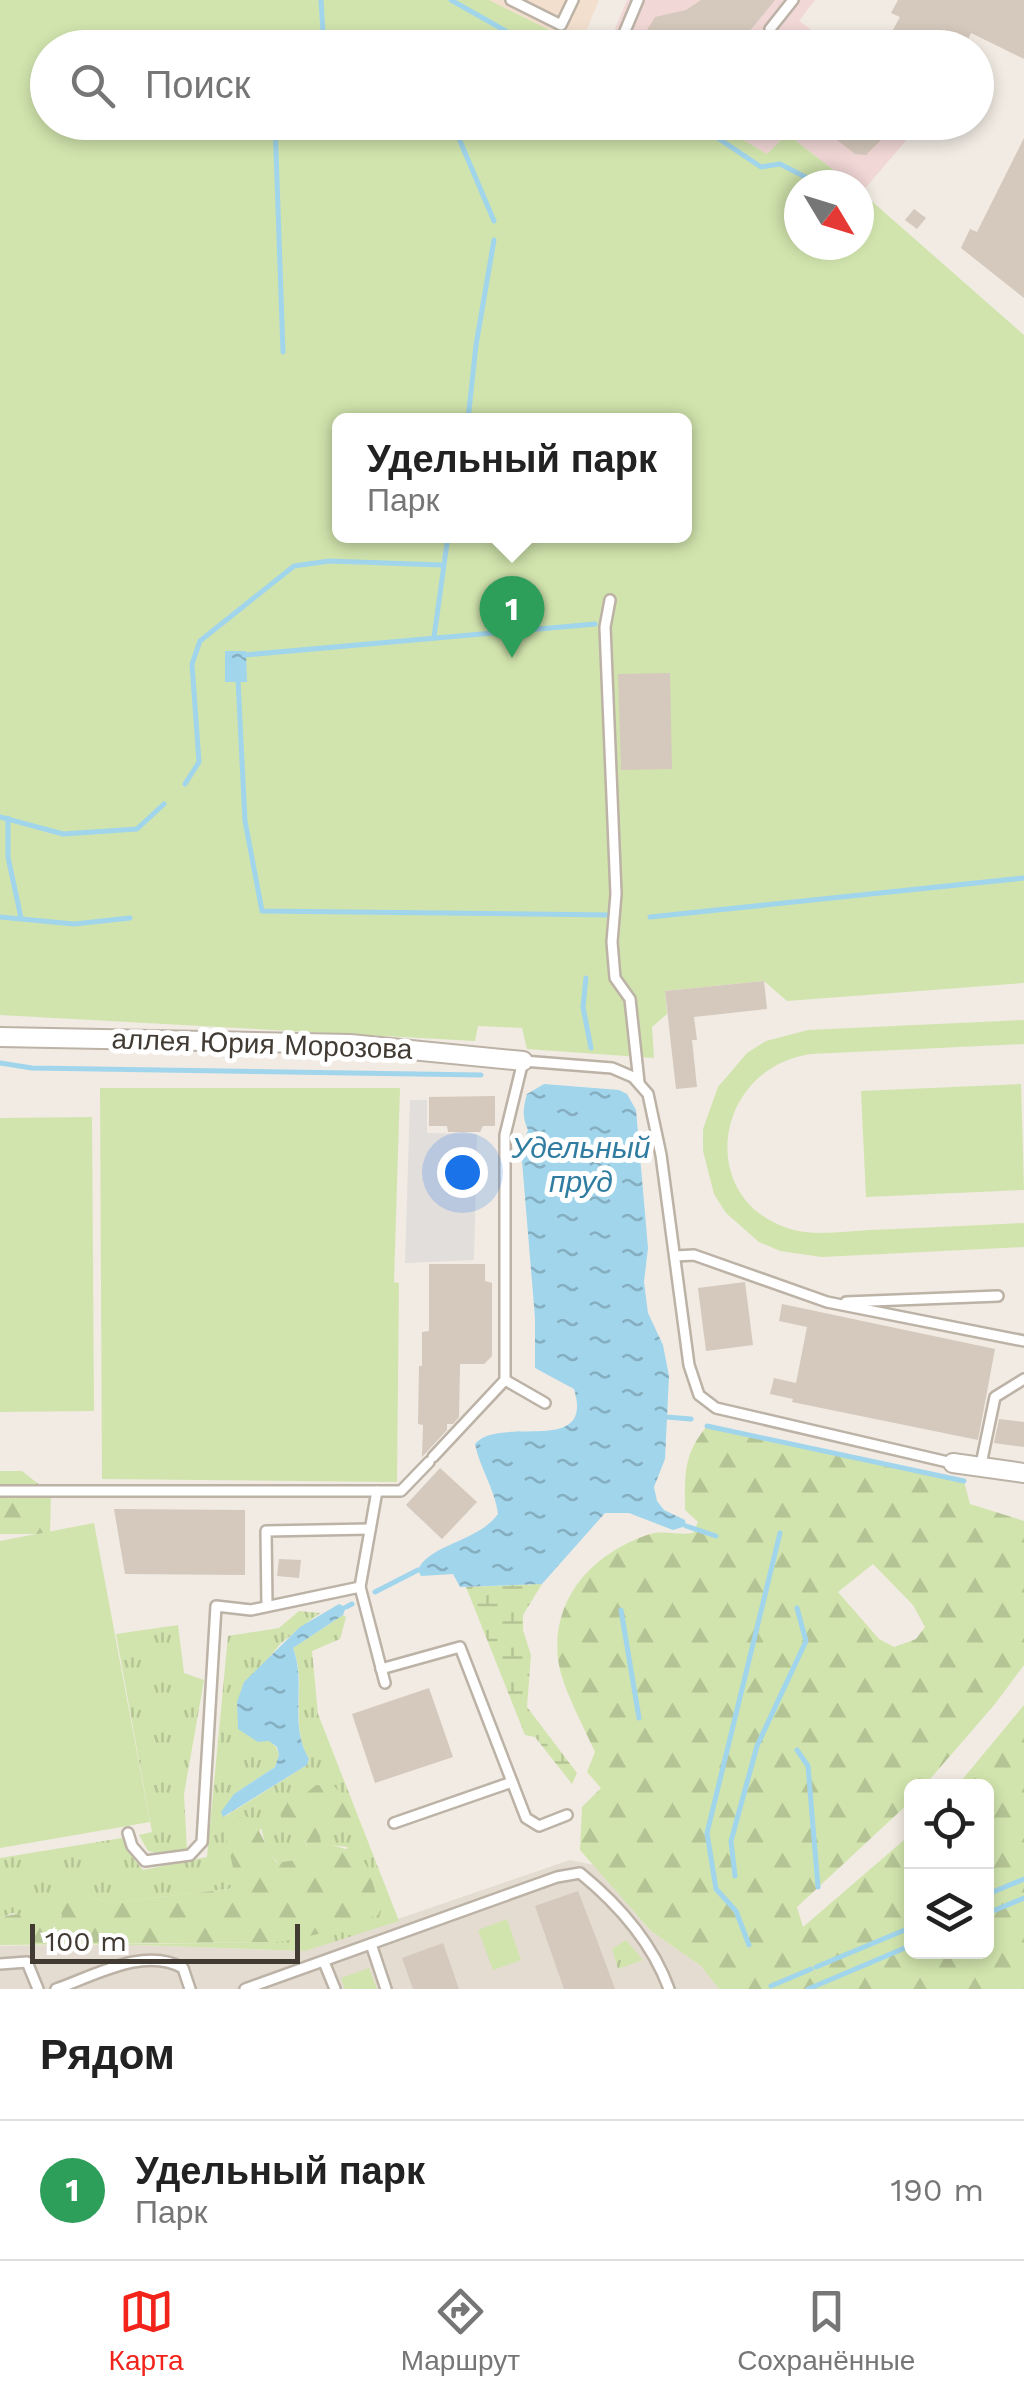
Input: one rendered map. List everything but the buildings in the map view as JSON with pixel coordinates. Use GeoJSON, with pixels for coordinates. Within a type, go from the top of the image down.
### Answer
{"type":"FeatureCollection","features":[{"type":"Feature","properties":{"kind":"street","name":"аллея Юрия Морозова"},"geometry":{"type":"LineString","coordinates":[[0,1037],[350,1044],[523,1061]]}},
{"type":"Feature","properties":{"kind":"street"},"geometry":{"type":"LineString","coordinates":[[952,1462],[1024,1473]]}},
{"type":"Feature","properties":{"kind":"lane"},"geometry":{"type":"LineString","coordinates":[[511,0],[561,25],[573,0]]}},
{"type":"Feature","properties":{"kind":"lane"},"geometry":{"type":"LineString","coordinates":[[625,30],[638,0]]}},
{"type":"Feature","properties":{"kind":"lane"},"geometry":{"type":"LineString","coordinates":[[770,28],[793,0]]}},
{"type":"Feature","properties":{"kind":"lane"},"geometry":{"type":"LineString","coordinates":[[610,600],[605,627],[616,894],[612,942],[616,978],[630,999],[639,1082],[652,1101],[688,1365],[696,1388],[708,1404],[952,1462]]}},
{"type":"Feature","properties":{"kind":"lane"},"geometry":{"type":"LineString","coordinates":[[0,1491],[400,1492],[505,1380],[505,1135],[523,1061],[612,1068],[639,1082]]}},
{"type":"Feature","properties":{"kind":"lane"},"geometry":{"type":"LineString","coordinates":[[675,1256],[694,1255],[831,1302],[1024,1341]]}},
{"type":"Feature","properties":{"kind":"lane"},"geometry":{"type":"LineString","coordinates":[[831,1302],[998,1296]]}},
{"type":"Feature","properties":{"kind":"lane"},"geometry":{"type":"LineString","coordinates":[[980,1469],[996,1397],[1024,1378]]}},
{"type":"Feature","properties":{"kind":"lane"},"geometry":{"type":"LineString","coordinates":[[505,1380],[545,1403]]}},
{"type":"Feature","properties":{"kind":"lane"},"geometry":{"type":"LineString","coordinates":[[376,1491],[360,1587],[385,1683]]}},
{"type":"Feature","properties":{"kind":"lane"},"geometry":{"type":"LineString","coordinates":[[267,1606],[266,1531],[370,1529]]}},
{"type":"Feature","properties":{"kind":"lane"},"geometry":{"type":"LineString","coordinates":[[128,1833],[144,1861],[190,1855],[202,1842],[216,1606],[251,1610],[360,1587]]}},
{"type":"Feature","properties":{"kind":"lane"},"geometry":{"type":"LineString","coordinates":[[381,1669],[460,1647],[526,1818],[534,1825],[567,1815]]}},
{"type":"Feature","properties":{"kind":"lane"},"geometry":{"type":"LineString","coordinates":[[394,1823],[512,1782]]}},
{"type":"Feature","properties":{"kind":"lane"},"geometry":{"type":"LineString","coordinates":[[245,1989],[558,1877],[580,1873],[601,1890],[652,1949],[668,1989]]}},
{"type":"Feature","properties":{"kind":"lane"},"geometry":{"type":"LineString","coordinates":[[370,1944],[386,1989]]}},
{"type":"Feature","properties":{"kind":"lane"},"geometry":{"type":"LineString","coordinates":[[56,1989],[137,1961],[167,1959],[183,1968],[190,1989]]}},
{"type":"Feature","properties":{"kind":"lane"},"geometry":{"type":"LineString","coordinates":[[0,1964],[27,1962],[38,1989]]}},
{"type":"Feature","properties":{"kind":"lane"},"geometry":{"type":"LineString","coordinates":[[324,1962],[335,1989]]}},
{"type":"Feature","properties":{"kind":"shaded area"},"geometry":{"type":"Polygon","coordinates":[[[489,0],[599,0],[587,30],[548,30],[489,0]]]}},
{"type":"Feature","properties":{"kind":"shaded area"},"geometry":{"type":"Polygon","coordinates":[[[627,0],[815,0],[799,21],[811,30],[614,30],[627,0]]]}},
{"type":"Feature","properties":{"kind":"shaded area"},"geometry":{"type":"Polygon","coordinates":[[[743,140],[781,140],[767,154],[743,140]]]}},
{"type":"Feature","properties":{"kind":"shaded area"},"geometry":{"type":"Polygon","coordinates":[[[795,140],[906,140],[874,178],[874,170],[834,170],[795,140]]]}},
{"type":"Feature","properties":{"kind":"shaded area"},"geometry":{"type":"Polygon","coordinates":[[[410,1100],[427,1100],[427,1133],[477,1134],[474,1260],[405,1263],[410,1100]]]}},
{"type":"Feature","properties":{"kind":"shaded area"},"geometry":{"type":"Polygon","coordinates":[[[570,1860],[594,1865],[651,1931],[701,1966],[719,1989],[0,1989],[0,1946],[137,1945],[305,1951],[570,1860]]]}},
{"type":"Feature","properties":{"kind":"green space"},"geometry":{"type":"Polygon","coordinates":[[[0,0],[489,0],[550,30],[30,30],[30,140],[744,140],[767,154],[781,140],[795,140],[834,170],[784,170],[784,260],[874,260],[874,203],[1024,335],[1024,983],[787,1001],[764,981],[665,991],[667,1014],[652,1027],[654,1058],[527,1049],[522,1028],[478,1026],[475,1041],[0,1015],[0,0]]]}},
{"type":"Feature","properties":{"kind":"green space"},"geometry":{"type":"Polygon","coordinates":[[[1024,1020],[1024,1044],[811,1054],[779,1064],[754,1082],[737,1106],[729,1134],[729,1162],[738,1189],[757,1212],[787,1228],[829,1233],[1024,1223],[1024,1247],[822,1257],[780,1251],[759,1242],[726,1213],[714,1194],[703,1151],[703,1129],[718,1087],[747,1053],[766,1041],[808,1030],[1024,1020]]]}},
{"type":"Feature","properties":{"kind":"green space"},"geometry":{"type":"Polygon","coordinates":[[[1021,1084],[1024,1190],[866,1197],[861,1091],[1021,1084]]]}},
{"type":"Feature","properties":{"kind":"green space"},"geometry":{"type":"Polygon","coordinates":[[[100,1088],[400,1088],[394,1282],[399,1283],[397,1482],[102,1479],[100,1088]]]}},
{"type":"Feature","properties":{"kind":"green space"},"geometry":{"type":"Polygon","coordinates":[[[92,1117],[94,1411],[0,1412],[0,1118],[92,1117]]]}},
{"type":"Feature","properties":{"kind":"green space"},"geometry":{"type":"Polygon","coordinates":[[[707,1426],[964,1481],[970,1504],[1024,1521],[1024,1665],[930,1779],[904,1779],[904,1808],[797,1907],[803,1927],[904,1840],[904,1959],[994,1959],[994,1779],[963,1779],[1024,1705],[1024,1989],[719,1989],[701,1966],[651,1931],[580,1850],[582,1807],[601,1788],[587,1772],[595,1752],[559,1665],[560,1621],[578,1584],[608,1554],[653,1533],[693,1533],[698,1522],[685,1510],[689,1456],[707,1426]],[[873,1564],[838,1592],[879,1639],[894,1647],[916,1639],[925,1627],[913,1605],[873,1564]]]}},
{"type":"Feature","properties":{"kind":"green space"},"geometry":{"type":"Polygon","coordinates":[[[0,1471],[22,1471],[51,1494],[50,1534],[0,1534],[0,1471]]]}},
{"type":"Feature","properties":{"kind":"green space"},"geometry":{"type":"Polygon","coordinates":[[[94,1523],[150,1822],[0,1848],[0,1541],[94,1523]]]}},
{"type":"Feature","properties":{"kind":"green space"},"geometry":{"type":"Polygon","coordinates":[[[542,1584],[523,1615],[531,1655],[527,1707],[577,1773],[572,1784],[535,1737],[525,1735],[466,1587],[542,1584]]]}},
{"type":"Feature","properties":{"kind":"green space"},"geometry":{"type":"Polygon","coordinates":[[[299,1611],[320,1613],[281,1643],[264,1664],[269,1740],[279,1755],[275,1767],[234,1794],[224,1817],[307,1765],[309,1759],[300,1732],[299,1676],[293,1648],[343,1615],[346,1617],[340,1639],[312,1651],[318,1714],[399,1921],[305,1951],[137,1945],[0,1946],[280,1942],[348,1847],[321,1844],[318,1829],[348,1801],[304,1840],[307,1847],[294,1860],[278,1863],[267,1850],[261,1828],[229,1889],[108,1903],[84,1893],[53,1925],[13,1913],[0,1918],[0,1858],[122,1838],[143,1870],[207,1857],[228,1636],[279,1628],[299,1611]]]}},
{"type":"Feature","properties":{"kind":"green space"},"geometry":{"type":"Polygon","coordinates":[[[178,1625],[184,1673],[204,1680],[184,1794],[187,1850],[161,1854],[148,1851],[139,1835],[152,1832],[116,1634],[178,1625]]]}},
{"type":"Feature","properties":{"kind":"green space"},"geometry":{"type":"Polygon","coordinates":[[[316,1785],[334,1786],[348,1801],[352,1817],[349,1822],[327,1823],[319,1828],[321,1843],[350,1851],[364,1862],[381,1909],[378,1915],[328,1932],[280,1942],[0,1945],[0,1918],[28,1914],[53,1925],[62,1916],[59,1901],[67,1891],[108,1903],[229,1889],[236,1882],[223,1821],[246,1816],[277,1863],[294,1860],[307,1846],[286,1829],[280,1809],[289,1798],[303,1796],[316,1785]]]}},
{"type":"Feature","properties":{"kind":"green space"},"geometry":{"type":"Polygon","coordinates":[[[507,1919],[521,1960],[493,1970],[478,1930],[507,1919]]]}},
{"type":"Feature","properties":{"kind":"green space"},"geometry":{"type":"Polygon","coordinates":[[[626,1940],[643,1960],[618,1969],[612,1949],[626,1940]]]}},
{"type":"Feature","properties":{"kind":"green space"},"geometry":{"type":"Polygon","coordinates":[[[369,1968],[377,1989],[345,1989],[341,1978],[369,1968]]]}},
{"type":"Feature","properties":{"kind":"water"},"geometry":{"type":"Polygon","coordinates":[[[225,651],[246,651],[247,682],[225,682],[225,651]]]}},
{"type":"Feature","properties":{"kind":"water","name":"Удельный пруд"},"geometry":{"type":"Polygon","coordinates":[[[544,1084],[619,1090],[627,1094],[636,1110],[648,1248],[644,1282],[648,1313],[663,1345],[669,1376],[665,1459],[654,1487],[664,1510],[685,1520],[686,1526],[673,1530],[629,1513],[605,1513],[542,1584],[460,1587],[453,1574],[421,1576],[418,1570],[432,1554],[479,1531],[498,1514],[475,1444],[504,1432],[559,1429],[571,1422],[577,1410],[574,1389],[535,1368],[535,1318],[522,1161],[528,1130],[524,1112],[527,1094],[544,1084]]]}},
{"type":"Feature","properties":{"kind":"water"},"geometry":{"type":"Polygon","coordinates":[[[339,1604],[346,1607],[343,1615],[293,1648],[298,1718],[309,1759],[307,1765],[223,1817],[221,1812],[234,1794],[275,1767],[279,1755],[277,1747],[269,1741],[258,1742],[238,1729],[237,1702],[244,1682],[300,1627],[339,1604]]]}},
{"type":"Feature","properties":{"kind":"waterway"},"geometry":{"type":"LineString","coordinates":[[321,0],[323,30]]}},
{"type":"Feature","properties":{"kind":"waterway"},"geometry":{"type":"LineString","coordinates":[[451,0],[504,30]]}},
{"type":"Feature","properties":{"kind":"waterway"},"geometry":{"type":"LineString","coordinates":[[276,140],[283,352]]}},
{"type":"Feature","properties":{"kind":"waterway"},"geometry":{"type":"LineString","coordinates":[[460,140],[494,221]]}},
{"type":"Feature","properties":{"kind":"waterway"},"geometry":{"type":"LineString","coordinates":[[721,140],[761,167],[780,164],[792,170]]}},
{"type":"Feature","properties":{"kind":"waterway"},"geometry":{"type":"LineString","coordinates":[[469,413],[494,240]]}},
{"type":"Feature","properties":{"kind":"waterway"},"geometry":{"type":"LineString","coordinates":[[434,637],[447,543]]}},
{"type":"Feature","properties":{"kind":"waterway"},"geometry":{"type":"LineString","coordinates":[[185,784],[199,762],[192,664],[200,641],[294,566],[329,561],[441,565]]}},
{"type":"Feature","properties":{"kind":"waterway"},"geometry":{"type":"LineString","coordinates":[[244,655],[595,624]]}},
{"type":"Feature","properties":{"kind":"waterway"},"geometry":{"type":"LineString","coordinates":[[238,680],[245,821],[262,911],[611,915]]}},
{"type":"Feature","properties":{"kind":"waterway"},"geometry":{"type":"LineString","coordinates":[[0,817],[63,834],[137,829],[164,804]]}},
{"type":"Feature","properties":{"kind":"waterway"},"geometry":{"type":"LineString","coordinates":[[8,818],[8,857],[21,918]]}},
{"type":"Feature","properties":{"kind":"waterway"},"geometry":{"type":"LineString","coordinates":[[650,917],[1024,878]]}},
{"type":"Feature","properties":{"kind":"waterway"},"geometry":{"type":"LineString","coordinates":[[0,917],[74,924],[130,918]]}},
{"type":"Feature","properties":{"kind":"waterway"},"geometry":{"type":"LineString","coordinates":[[586,978],[583,1007],[591,1048]]}},
{"type":"Feature","properties":{"kind":"waterway"},"geometry":{"type":"LineString","coordinates":[[0,1063],[32,1068],[481,1075]]}},
{"type":"Feature","properties":{"kind":"waterway"},"geometry":{"type":"LineString","coordinates":[[666,1417],[691,1419]]}},
{"type":"Feature","properties":{"kind":"waterway"},"geometry":{"type":"LineString","coordinates":[[707,1426],[964,1481]]}},
{"type":"Feature","properties":{"kind":"waterway"},"geometry":{"type":"LineString","coordinates":[[686,1526],[716,1536]]}},
{"type":"Feature","properties":{"kind":"waterway"},"geometry":{"type":"LineString","coordinates":[[749,1945],[736,1911],[716,1889],[707,1833],[780,1533]]}},
{"type":"Feature","properties":{"kind":"waterway"},"geometry":{"type":"LineString","coordinates":[[375,1592],[418,1570]]}},
{"type":"Feature","properties":{"kind":"waterway"},"geometry":{"type":"LineString","coordinates":[[346,1607],[352,1604]]}},
{"type":"Feature","properties":{"kind":"waterway"},"geometry":{"type":"LineString","coordinates":[[735,1876],[731,1841],[757,1746],[806,1641],[797,1608]]}},
{"type":"Feature","properties":{"kind":"waterway"},"geometry":{"type":"LineString","coordinates":[[621,1610],[639,1718]]}},
{"type":"Feature","properties":{"kind":"waterway"},"geometry":{"type":"LineString","coordinates":[[797,1750],[808,1766],[818,1887]]}},
{"type":"Feature","properties":{"kind":"waterway"},"geometry":{"type":"LineString","coordinates":[[994,1892],[1024,1879]]}},
{"type":"Feature","properties":{"kind":"waterway"},"geometry":{"type":"LineString","coordinates":[[994,1911],[1024,1898]]}},
{"type":"Feature","properties":{"kind":"waterway"},"geometry":{"type":"LineString","coordinates":[[816,1967],[904,1930]]}},
{"type":"Feature","properties":{"kind":"waterway"},"geometry":{"type":"LineString","coordinates":[[808,1989],[904,1948]]}},
{"type":"Feature","properties":{"kind":"waterway"},"geometry":{"type":"LineString","coordinates":[[771,1986],[811,1969]]}},
{"type":"Feature","properties":{"kind":"place","name":"Удельный парк"},"geometry":{"type":"Point","coordinates":[512,658]}}]}
